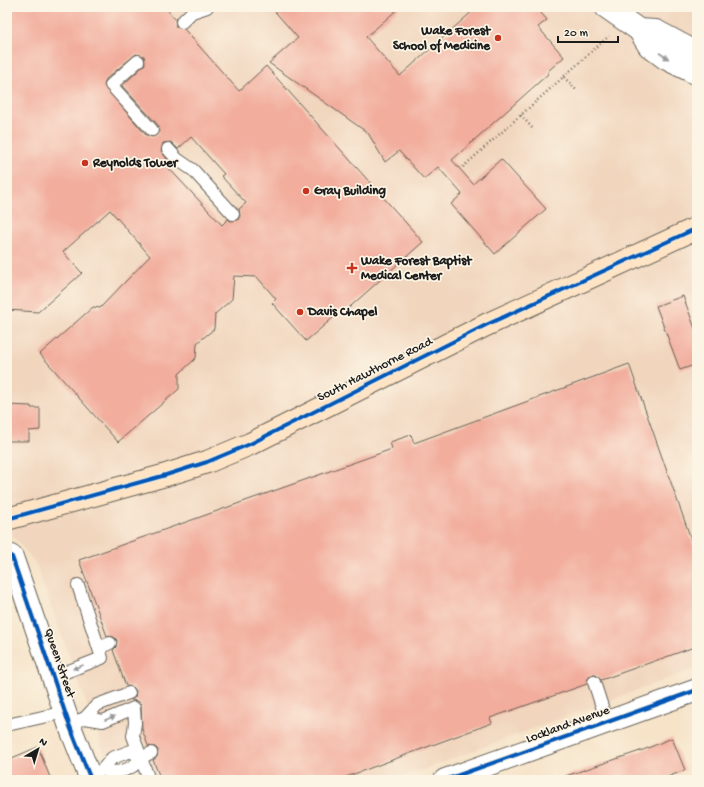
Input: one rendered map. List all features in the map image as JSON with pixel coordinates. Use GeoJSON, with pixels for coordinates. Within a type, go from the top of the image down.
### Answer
{"type":"FeatureCollection","features":[{"type":"Feature","properties":{"kind":"main road","name":"South Hawthorne Road"},"geometry":{"type":"LineString","coordinates":[[7,519],[166,475],[207,462],[243,447],[425,357],[486,325],[697,228]]}},
{"type":"Feature","properties":{"kind":"street"},"geometry":{"type":"LineString","coordinates":[[606,7],[639,30],[649,46],[665,58],[697,74]]}},
{"type":"Feature","properties":{"kind":"street"},"geometry":{"type":"LineString","coordinates":[[639,30],[656,31],[697,53]]}},
{"type":"Feature","properties":{"kind":"street","name":"Queen Street"},"geometry":{"type":"LineString","coordinates":[[7,554],[12,557],[53,677],[73,718],[94,775]]}},
{"type":"Feature","properties":{"kind":"street","name":"Lockland Avenue"},"geometry":{"type":"LineString","coordinates":[[445,780],[697,690]]}},
{"type":"Feature","properties":{"kind":"lane"},"geometry":{"type":"LineString","coordinates":[[182,22],[192,12],[207,7]]}},
{"type":"Feature","properties":{"kind":"lane"},"geometry":{"type":"LineString","coordinates":[[138,61],[111,85],[152,130]]}},
{"type":"Feature","properties":{"kind":"lane"},"geometry":{"type":"LineString","coordinates":[[168,149],[177,159],[193,170],[233,214]]}},
{"type":"Feature","properties":{"kind":"lane"},"geometry":{"type":"LineString","coordinates":[[78,585],[100,653]]}},
{"type":"Feature","properties":{"kind":"lane"},"geometry":{"type":"LineString","coordinates":[[53,677],[100,653],[110,643]]}},
{"type":"Feature","properties":{"kind":"lane"},"geometry":{"type":"LineString","coordinates":[[594,682],[607,722]]}},
{"type":"Feature","properties":{"kind":"lane"},"geometry":{"type":"LineString","coordinates":[[73,718],[97,705],[129,693]]}},
{"type":"Feature","properties":{"kind":"lane"},"geometry":{"type":"LineString","coordinates":[[7,725],[73,718],[103,721],[134,708],[135,722],[133,736],[145,755],[149,780]]}},
{"type":"Feature","properties":{"kind":"lane"},"geometry":{"type":"LineString","coordinates":[[94,775],[114,773],[134,766],[145,755]]}},
{"type":"Feature","properties":{"kind":"path"},"geometry":{"type":"LineString","coordinates":[[463,167],[609,36]]}},
{"type":"Feature","properties":{"kind":"path"},"geometry":{"type":"LineString","coordinates":[[564,77],[577,92]]}},
{"type":"Feature","properties":{"kind":"path"},"geometry":{"type":"LineString","coordinates":[[521,115],[534,129]]}},
{"type":"Feature","properties":{"kind":"shaded area","name":"Wake Forest Baptist Medical Center"},"geometry":{"type":"Polygon","coordinates":[[[7,7],[697,7],[697,668],[395,780],[114,780],[35,562],[7,529],[7,7]]]}},
{"type":"Feature","properties":{"kind":"building","name":"Wake Forest Baptist Medical Center"},"geometry":{"type":"Polygon","coordinates":[[[7,7],[165,7],[175,19],[176,27],[184,29],[239,91],[266,66],[423,242],[343,313],[341,311],[306,341],[272,303],[276,299],[257,277],[234,276],[232,299],[215,314],[214,329],[197,343],[196,358],[179,374],[179,389],[118,442],[40,354],[93,307],[100,308],[150,256],[110,210],[63,252],[82,273],[38,312],[7,310],[7,7]],[[136,54],[106,79],[104,86],[146,135],[153,137],[159,133],[158,125],[122,86],[145,64],[144,56],[136,54]],[[191,137],[178,149],[171,142],[163,143],[161,151],[167,159],[163,162],[222,225],[228,219],[231,221],[238,220],[240,216],[239,209],[246,203],[221,176],[224,174],[191,137]]]}},
{"type":"Feature","properties":{"kind":"building"},"geometry":{"type":"Polygon","coordinates":[[[271,7],[400,7],[366,37],[400,76],[477,7],[536,7],[547,20],[538,27],[564,57],[548,71],[548,74],[452,160],[473,184],[501,159],[546,209],[495,254],[451,204],[462,194],[438,167],[424,179],[399,151],[385,162],[368,133],[269,63],[298,38],[271,7]]]}},
{"type":"Feature","properties":{"kind":"building"},"geometry":{"type":"Polygon","coordinates":[[[683,296],[697,334],[697,364],[680,370],[656,306],[683,296]]]}},
{"type":"Feature","properties":{"kind":"building"},"geometry":{"type":"Polygon","coordinates":[[[629,364],[697,556],[697,646],[601,680],[596,675],[591,675],[587,680],[587,684],[490,718],[492,723],[338,780],[161,780],[153,760],[157,757],[158,750],[155,747],[148,746],[142,729],[141,704],[138,701],[131,700],[135,697],[136,691],[133,687],[126,686],[113,650],[116,647],[117,640],[114,637],[107,636],[79,560],[392,449],[390,442],[411,435],[414,443],[629,364]]]}},
{"type":"Feature","properties":{"kind":"building"},"geometry":{"type":"Polygon","coordinates":[[[7,405],[40,408],[40,430],[29,431],[29,441],[7,441],[7,405]]]}},
{"type":"Feature","properties":{"kind":"building"},"geometry":{"type":"Polygon","coordinates":[[[672,738],[685,770],[660,780],[563,780],[563,777],[643,750],[672,738]]]}},
{"type":"Feature","properties":{"kind":"building"},"geometry":{"type":"Polygon","coordinates":[[[38,747],[51,780],[7,780],[7,760],[38,747]]]}},
{"type":"Feature","properties":{"kind":"cycle path"},"geometry":{"type":"LineString","coordinates":[[7,519],[166,475],[207,462],[250,444],[486,325],[697,228]]}},
{"type":"Feature","properties":{"kind":"cycle path"},"geometry":{"type":"LineString","coordinates":[[7,554],[12,557],[69,724],[91,780]]}},
{"type":"Feature","properties":{"kind":"cycle path"},"geometry":{"type":"LineString","coordinates":[[445,780],[697,690]]}},
{"type":"Feature","properties":{"kind":"place","name":"Wake Forest School of Medicine"},"geometry":{"type":"Point","coordinates":[498,38]}},
{"type":"Feature","properties":{"kind":"place","name":"Reynolds Tower"},"geometry":{"type":"Point","coordinates":[85,163]}},
{"type":"Feature","properties":{"kind":"place","name":"Gray Building"},"geometry":{"type":"Point","coordinates":[306,191]}},
{"type":"Feature","properties":{"kind":"place","name":"Wake Forest Baptist Medical Center"},"geometry":{"type":"Point","coordinates":[352,268]}},
{"type":"Feature","properties":{"kind":"place","name":"Davis Chapel"},"geometry":{"type":"Point","coordinates":[300,312]}}]}
